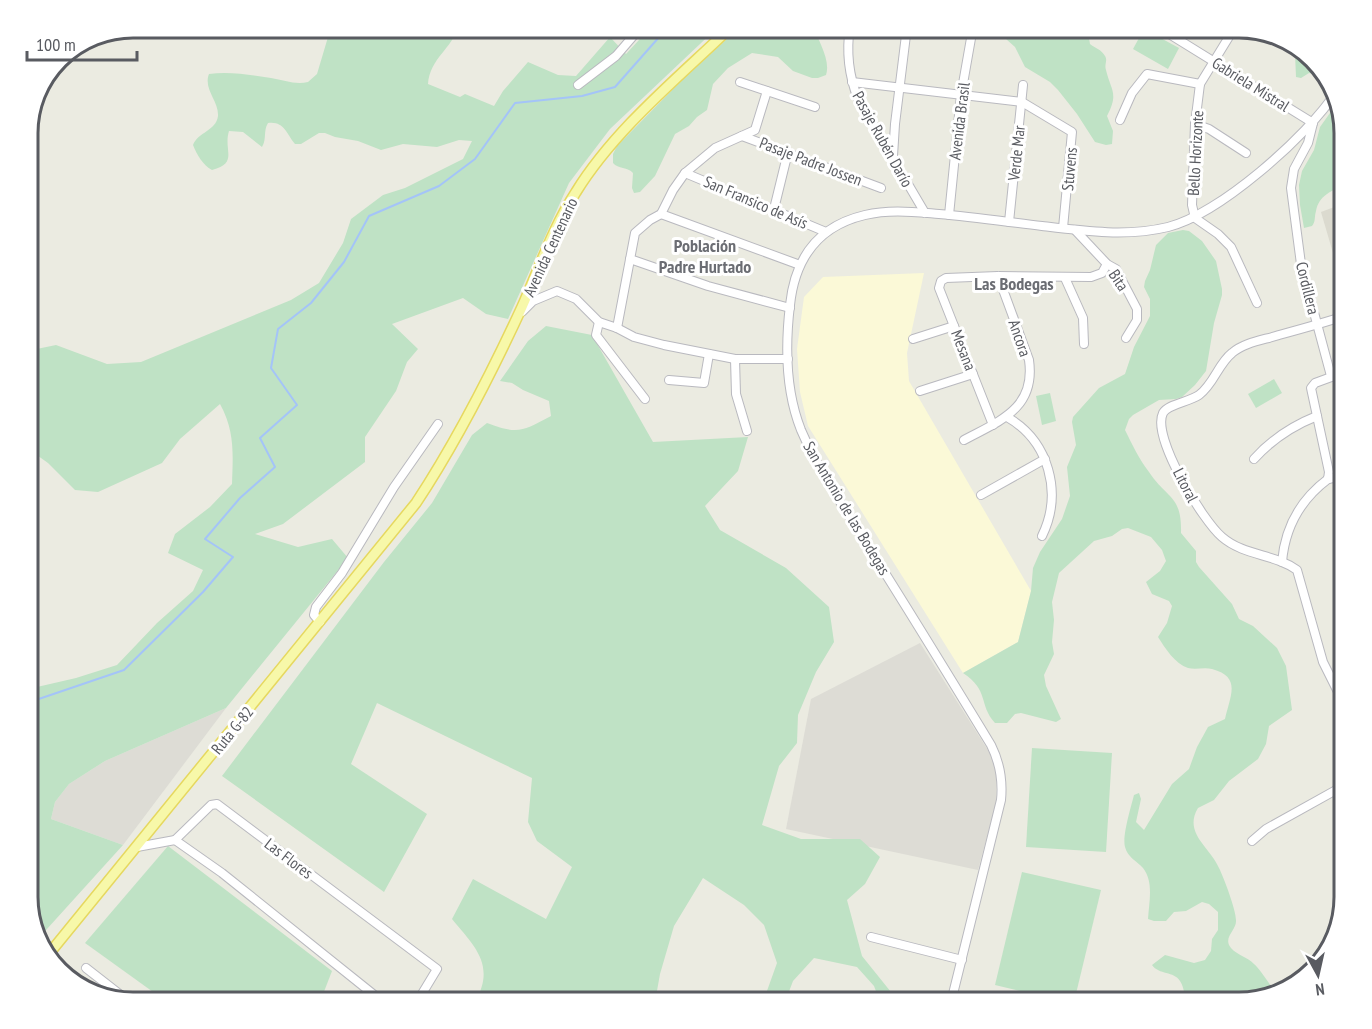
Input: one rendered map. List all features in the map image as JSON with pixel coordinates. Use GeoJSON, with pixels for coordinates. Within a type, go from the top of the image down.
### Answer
{"type":"FeatureCollection","features":[{"type":"Feature","properties":{"kind":"main road","name":"Avenida Centenario"},"geometry":{"type":"LineString","coordinates":[[416,503],[456,438],[518,315],[560,219],[586,175],[624,131],[721,37]]}},
{"type":"Feature","properties":{"kind":"main road","name":"Ruta G-82"},"geometry":{"type":"LineString","coordinates":[[53,948],[416,503]]}},
{"type":"Feature","properties":{"kind":"street"},"geometry":{"type":"LineString","coordinates":[[578,85],[616,56],[632,37]]}},
{"type":"Feature","properties":{"kind":"street","name":"Pasaje Rubén Darío"},"geometry":{"type":"LineString","coordinates":[[849,37],[848,59],[852,82],[862,107],[925,213]]}},
{"type":"Feature","properties":{"kind":"street"},"geometry":{"type":"LineString","coordinates":[[892,157],[906,37]]}},
{"type":"Feature","properties":{"kind":"street","name":"Avenida Brasil"},"geometry":{"type":"LineString","coordinates":[[949,215],[962,95],[971,37]]}},
{"type":"Feature","properties":{"kind":"street","name":"Gabriela Mistral"},"geometry":{"type":"LineString","coordinates":[[1175,37],[1313,123]]}},
{"type":"Feature","properties":{"kind":"street","name":"Bello Horizonte"},"geometry":{"type":"LineString","coordinates":[[1229,37],[1200,84],[1195,124],[1192,205],[1195,218],[1218,234],[1231,247],[1257,303]]}},
{"type":"Feature","properties":{"kind":"street"},"geometry":{"type":"LineString","coordinates":[[1120,120],[1132,93],[1147,74],[1200,84]]}},
{"type":"Feature","properties":{"kind":"street"},"geometry":{"type":"LineString","coordinates":[[740,82],[815,107]]}},
{"type":"Feature","properties":{"kind":"street"},"geometry":{"type":"LineString","coordinates":[[852,82],[1022,102]]}},
{"type":"Feature","properties":{"kind":"street","name":"Verde Mar"},"geometry":{"type":"LineString","coordinates":[[1010,222],[1023,85]]}},
{"type":"Feature","properties":{"kind":"street"},"geometry":{"type":"LineString","coordinates":[[617,328],[635,233],[661,214],[685,173],[716,148],[755,130],[767,91]]}},
{"type":"Feature","properties":{"kind":"street","name":"Stuvens"},"geometry":{"type":"LineString","coordinates":[[1022,102],[1072,132],[1064,228]]}},
{"type":"Feature","properties":{"kind":"street","name":"San Antonio de las Bodegas"},"geometry":{"type":"LineString","coordinates":[[954,992],[1001,800],[1002,777],[991,745],[816,460],[803,433],[793,406],[788,359],[790,308],[800,265],[812,246],[826,232],[844,222],[871,213],[902,211],[1096,232],[1155,230],[1175,225],[1195,218],[1212,208],[1262,169],[1313,123],[1329,103]]}},
{"type":"Feature","properties":{"kind":"street","name":"Cordillera"},"geometry":{"type":"LineString","coordinates":[[1313,123],[1308,143],[1294,169],[1291,188],[1301,264],[1331,376]]}},
{"type":"Feature","properties":{"kind":"street"},"geometry":{"type":"LineString","coordinates":[[1195,124],[1209,129],[1246,153]]}},
{"type":"Feature","properties":{"kind":"street","name":"Pasaje Padre Jossen"},"geometry":{"type":"LineString","coordinates":[[742,136],[880,188]]}},
{"type":"Feature","properties":{"kind":"street"},"geometry":{"type":"LineString","coordinates":[[774,209],[788,152]]}},
{"type":"Feature","properties":{"kind":"street","name":"San Fransico de Asís"},"geometry":{"type":"LineString","coordinates":[[685,173],[826,232]]}},
{"type":"Feature","properties":{"kind":"street"},"geometry":{"type":"LineString","coordinates":[[661,214],[800,265]]}},
{"type":"Feature","properties":{"kind":"street","name":"Bita"},"geometry":{"type":"LineString","coordinates":[[1076,230],[1107,264],[1116,269],[1137,309],[1137,320],[1126,338]]}},
{"type":"Feature","properties":{"kind":"street"},"geometry":{"type":"LineString","coordinates":[[630,259],[708,286],[790,308]]}},
{"type":"Feature","properties":{"kind":"street"},"geometry":{"type":"LineString","coordinates":[[998,276],[1095,277],[1102,273],[1107,264]]}},
{"type":"Feature","properties":{"kind":"street","name":"Mesana"},"geometry":{"type":"LineString","coordinates":[[993,425],[939,288],[941,281],[946,278],[998,276]]}},
{"type":"Feature","properties":{"kind":"street","name":"Ancora"},"geometry":{"type":"LineString","coordinates":[[964,440],[1007,417],[1026,393],[1029,380],[1030,366],[998,276]]}},
{"type":"Feature","properties":{"kind":"street"},"geometry":{"type":"LineString","coordinates":[[1065,278],[1083,318],[1084,344]]}},
{"type":"Feature","properties":{"kind":"street"},"geometry":{"type":"LineString","coordinates":[[518,315],[532,301],[556,291],[576,298],[599,322],[634,337],[735,359],[788,359]]}},
{"type":"Feature","properties":{"kind":"street","name":"Litoral"},"geometry":{"type":"LineString","coordinates":[[1334,319],[1251,343],[1235,350],[1223,362],[1205,390],[1186,402],[1167,408],[1162,418],[1166,440],[1180,477],[1197,507],[1213,528],[1223,539],[1242,549],[1282,562],[1297,570],[1323,662],[1334,684]]}},
{"type":"Feature","properties":{"kind":"street"},"geometry":{"type":"LineString","coordinates":[[599,322],[596,334],[645,399]]}},
{"type":"Feature","properties":{"kind":"street"},"geometry":{"type":"LineString","coordinates":[[913,339],[954,326]]}},
{"type":"Feature","properties":{"kind":"street"},"geometry":{"type":"LineString","coordinates":[[669,380],[704,383],[709,354]]}},
{"type":"Feature","properties":{"kind":"street"},"geometry":{"type":"LineString","coordinates":[[735,359],[736,394],[747,431]]}},
{"type":"Feature","properties":{"kind":"street"},"geometry":{"type":"LineString","coordinates":[[920,391],[973,374]]}},
{"type":"Feature","properties":{"kind":"street"},"geometry":{"type":"LineString","coordinates":[[1328,479],[1329,472],[1311,388],[1316,382],[1334,375]]}},
{"type":"Feature","properties":{"kind":"street"},"geometry":{"type":"LineString","coordinates":[[1254,459],[1269,443],[1287,430],[1317,416]]}},
{"type":"Feature","properties":{"kind":"street"},"geometry":{"type":"LineString","coordinates":[[1007,417],[1031,436],[1045,459],[1052,494],[1050,512],[1042,536]]}},
{"type":"Feature","properties":{"kind":"street"},"geometry":{"type":"LineString","coordinates":[[320,622],[314,615],[316,607],[345,568],[394,487],[438,424]]}},
{"type":"Feature","properties":{"kind":"street"},"geometry":{"type":"LineString","coordinates":[[981,495],[1045,459]]}},
{"type":"Feature","properties":{"kind":"street"},"geometry":{"type":"LineString","coordinates":[[1282,562],[1285,541],[1304,501],[1328,479],[1334,478]]}},
{"type":"Feature","properties":{"kind":"street"},"geometry":{"type":"LineString","coordinates":[[1252,841],[1266,829],[1334,791]]}},
{"type":"Feature","properties":{"kind":"street","name":"Las Flores"},"geometry":{"type":"LineString","coordinates":[[175,840],[211,805],[217,804],[437,969],[423,992]]}},
{"type":"Feature","properties":{"kind":"street"},"geometry":{"type":"LineString","coordinates":[[137,847],[175,840],[222,873],[371,992]]}},
{"type":"Feature","properties":{"kind":"street"},"geometry":{"type":"LineString","coordinates":[[871,937],[962,960]]}},
{"type":"Feature","properties":{"kind":"street"},"geometry":{"type":"LineString","coordinates":[[86,968],[113,989]]}},
{"type":"Feature","properties":{"kind":"shaded area"},"geometry":{"type":"Polygon","coordinates":[[[1334,207],[1334,256],[1321,212],[1334,207]]]}},
{"type":"Feature","properties":{"kind":"shaded area"},"geometry":{"type":"Polygon","coordinates":[[[924,273],[907,353],[909,381],[1031,591],[1018,642],[963,673],[808,426],[800,392],[797,349],[804,297],[823,277],[924,273]]]}},
{"type":"Feature","properties":{"kind":"shaded area"},"geometry":{"type":"Polygon","coordinates":[[[920,643],[991,755],[996,771],[996,803],[978,870],[786,829],[811,699],[920,643]]]}},
{"type":"Feature","properties":{"kind":"shaded area"},"geometry":{"type":"Polygon","coordinates":[[[226,708],[123,845],[51,819],[55,802],[69,784],[105,761],[226,708]]]}},
{"type":"Feature","properties":{"kind":"green space"},"geometry":{"type":"Polygon","coordinates":[[[328,37],[454,37],[433,67],[428,84],[460,97],[465,94],[494,106],[503,91],[528,62],[558,75],[576,76],[610,37],[626,54],[642,37],[707,37],[610,129],[569,183],[508,319],[486,314],[463,298],[392,324],[418,349],[407,362],[396,391],[365,437],[365,462],[283,524],[255,534],[298,547],[332,539],[348,558],[226,708],[105,761],[69,784],[55,802],[51,819],[123,845],[45,931],[38,902],[38,687],[117,665],[157,623],[193,591],[203,570],[168,553],[175,534],[210,507],[232,484],[233,453],[231,433],[220,404],[180,439],[162,463],[98,492],[75,490],[38,456],[38,349],[56,345],[107,364],[141,362],[291,300],[319,283],[343,243],[351,219],[383,195],[405,188],[463,159],[472,141],[459,140],[437,147],[403,144],[381,150],[358,141],[319,133],[301,144],[295,144],[281,126],[273,123],[268,123],[262,147],[243,132],[229,131],[228,160],[220,167],[212,170],[198,156],[193,145],[195,141],[214,125],[218,116],[209,90],[209,74],[240,74],[303,83],[308,82],[317,74],[328,37]]]}},
{"type":"Feature","properties":{"kind":"green space"},"geometry":{"type":"Polygon","coordinates":[[[729,37],[818,37],[827,63],[826,75],[818,78],[793,71],[778,57],[752,53],[728,68],[713,84],[707,110],[689,126],[675,134],[655,176],[640,192],[634,193],[633,173],[613,163],[613,154],[617,146],[684,78],[729,37]]]}},
{"type":"Feature","properties":{"kind":"green space"},"geometry":{"type":"Polygon","coordinates":[[[1005,37],[1089,37],[1090,44],[1102,52],[1106,58],[1113,97],[1107,116],[1113,131],[1112,144],[1095,142],[1058,90],[1050,82],[1025,67],[1015,47],[1005,37]]]}},
{"type":"Feature","properties":{"kind":"green space"},"geometry":{"type":"Polygon","coordinates":[[[1140,37],[1159,37],[1179,48],[1168,69],[1133,49],[1140,37]]]}},
{"type":"Feature","properties":{"kind":"green space"},"geometry":{"type":"Polygon","coordinates":[[[1295,56],[1314,74],[1309,73],[1301,78],[1296,77],[1295,56]]]}},
{"type":"Feature","properties":{"kind":"green space"},"geometry":{"type":"Polygon","coordinates":[[[1332,111],[1334,120],[1334,190],[1320,201],[1312,226],[1304,228],[1299,185],[1302,171],[1314,150],[1320,127],[1332,111]]]}},
{"type":"Feature","properties":{"kind":"green space"},"geometry":{"type":"Polygon","coordinates":[[[1189,231],[1202,241],[1216,261],[1222,295],[1214,323],[1206,371],[1182,397],[1159,400],[1133,415],[1125,430],[1145,467],[1176,504],[1181,521],[1181,533],[1196,551],[1196,562],[1199,567],[1232,604],[1239,619],[1253,626],[1277,648],[1286,666],[1292,710],[1269,726],[1266,744],[1258,759],[1229,781],[1214,800],[1198,808],[1194,817],[1196,832],[1219,868],[1234,909],[1236,923],[1228,942],[1229,945],[1256,966],[1270,986],[1252,991],[1184,992],[1177,978],[1152,965],[1165,955],[1194,963],[1205,960],[1211,951],[1212,939],[1218,930],[1218,912],[1209,904],[1202,902],[1186,911],[1174,912],[1166,921],[1148,919],[1149,879],[1125,847],[1126,829],[1134,795],[1139,793],[1141,799],[1136,822],[1144,830],[1172,784],[1189,769],[1208,727],[1225,719],[1232,688],[1231,682],[1221,673],[1209,668],[1194,669],[1183,666],[1171,655],[1158,637],[1167,623],[1172,606],[1169,601],[1152,594],[1146,582],[1160,571],[1166,561],[1162,550],[1151,537],[1128,528],[1122,529],[1112,536],[1094,541],[1059,573],[1052,602],[1054,654],[1044,675],[1046,686],[1061,719],[1056,722],[1021,713],[1015,714],[1007,723],[995,723],[987,710],[981,692],[963,673],[1018,642],[1031,591],[1033,568],[1040,552],[1062,519],[1070,496],[1067,467],[1076,445],[1073,417],[1099,388],[1125,374],[1134,347],[1150,316],[1150,299],[1144,287],[1145,281],[1156,245],[1168,233],[1189,231]]]}},
{"type":"Feature","properties":{"kind":"green space"},"geometry":{"type":"Polygon","coordinates":[[[546,326],[592,335],[653,442],[748,437],[738,471],[705,506],[720,530],[786,568],[829,607],[834,642],[816,672],[798,715],[797,743],[779,766],[762,825],[801,839],[860,839],[880,857],[865,884],[847,900],[862,956],[891,992],[876,992],[874,986],[857,967],[814,958],[793,981],[789,992],[767,992],[777,963],[764,925],[744,905],[703,878],[674,926],[657,992],[480,992],[484,977],[480,957],[452,919],[473,879],[546,919],[572,867],[537,841],[528,822],[532,778],[377,703],[351,764],[427,814],[384,892],[222,776],[384,562],[432,503],[472,435],[487,423],[506,429],[520,430],[551,416],[549,401],[512,383],[500,381],[528,341],[546,326]]]}},
{"type":"Feature","properties":{"kind":"green space"},"geometry":{"type":"Polygon","coordinates":[[[1274,379],[1282,393],[1256,408],[1248,394],[1274,379]]]}},
{"type":"Feature","properties":{"kind":"green space"},"geometry":{"type":"Polygon","coordinates":[[[1050,393],[1056,421],[1042,425],[1036,396],[1050,393]]]}},
{"type":"Feature","properties":{"kind":"green space"},"geometry":{"type":"Polygon","coordinates":[[[1032,748],[1112,753],[1106,852],[1026,847],[1032,748]]]}},
{"type":"Feature","properties":{"kind":"green space"},"geometry":{"type":"Polygon","coordinates":[[[168,846],[332,971],[324,992],[153,992],[85,943],[168,846]]]}},
{"type":"Feature","properties":{"kind":"green space"},"geometry":{"type":"Polygon","coordinates":[[[1022,872],[1101,890],[1076,992],[1024,992],[995,985],[1022,872]]]}},
{"type":"Feature","properties":{"kind":"waterway"},"geometry":{"type":"LineString","coordinates":[[38,699],[124,670],[203,592],[233,557],[205,539],[240,498],[275,467],[260,438],[297,405],[271,368],[278,329],[311,303],[344,262],[369,216],[439,186],[475,159],[515,103],[582,96],[615,87],[659,37]]}},
{"type":"Feature","properties":{"kind":"district","name":"Población Padre Hurtado"},"geometry":{"type":"Point","coordinates":[705,256]}},
{"type":"Feature","properties":{"kind":"district","name":"Las Bodegas"},"geometry":{"type":"Point","coordinates":[1014,284]}}]}
